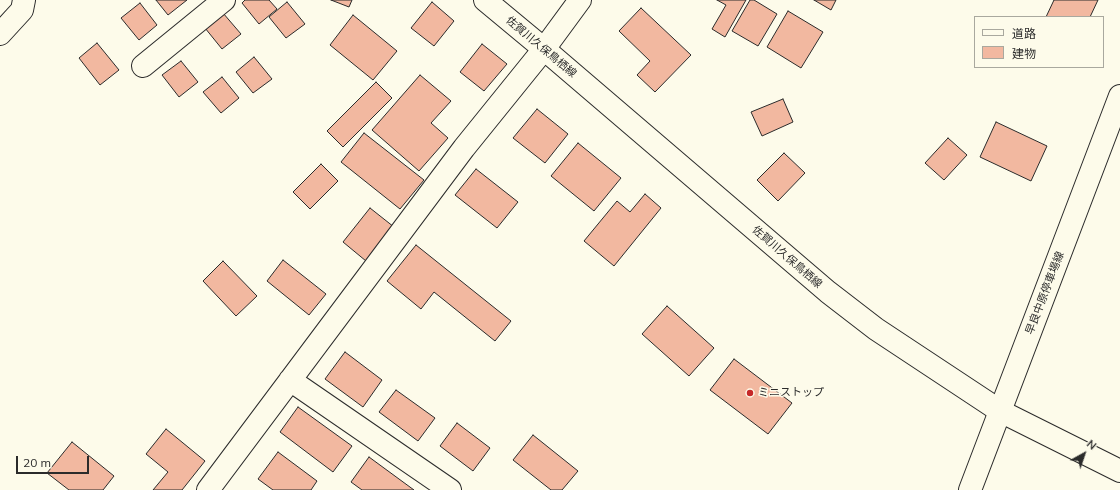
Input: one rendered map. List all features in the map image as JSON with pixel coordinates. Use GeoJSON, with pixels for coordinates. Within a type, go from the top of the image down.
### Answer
{"type":"FeatureCollection","features":[{"type":"Feature","properties":{"kind":"main road"},"geometry":{"type":"LineString","coordinates":[[0,34],[22,10],[24,0]]}},
{"type":"Feature","properties":{"kind":"main road"},"geometry":{"type":"LineString","coordinates":[[143,66],[224,0]]}},
{"type":"Feature","properties":{"kind":"main road","name":"佐賀川久保鳥栖線"},"geometry":{"type":"LineString","coordinates":[[485,0],[828,292],[876,329],[1000,411],[1120,471]]}},
{"type":"Feature","properties":{"kind":"main road"},"geometry":{"type":"LineString","coordinates":[[216,487],[290,380],[464,148],[544,49],[580,0]]}},
{"type":"Feature","properties":{"kind":"main road","name":"早良中原停車場線"},"geometry":{"type":"LineString","coordinates":[[970,490],[1120,96]]}},
{"type":"Feature","properties":{"kind":"main road"},"geometry":{"type":"LineString","coordinates":[[290,380],[450,490]]}},
{"type":"Feature","properties":{"kind":"building"},"geometry":{"type":"Polygon","coordinates":[[[156,0],[187,0],[168,15],[156,0]]]}},
{"type":"Feature","properties":{"kind":"building"},"geometry":{"type":"Polygon","coordinates":[[[245,0],[269,0],[277,9],[259,24],[242,3],[245,0]]]}},
{"type":"Feature","properties":{"kind":"building"},"geometry":{"type":"Polygon","coordinates":[[[331,0],[352,0],[349,7],[331,0]]]}},
{"type":"Feature","properties":{"kind":"building"},"geometry":{"type":"Polygon","coordinates":[[[717,0],[746,0],[725,37],[712,29],[726,5],[717,0]]]}},
{"type":"Feature","properties":{"kind":"building"},"geometry":{"type":"Polygon","coordinates":[[[750,0],[754,0],[777,14],[758,46],[732,31],[750,0]]]}},
{"type":"Feature","properties":{"kind":"building"},"geometry":{"type":"Polygon","coordinates":[[[814,0],[836,0],[831,10],[814,0]]]}},
{"type":"Feature","properties":{"kind":"building"},"geometry":{"type":"Polygon","coordinates":[[[1054,0],[1098,0],[1090,16],[1046,16],[1054,0]]]}},
{"type":"Feature","properties":{"kind":"building"},"geometry":{"type":"Polygon","coordinates":[[[287,2],[305,24],[286,38],[269,17],[287,2]]]}},
{"type":"Feature","properties":{"kind":"building"},"geometry":{"type":"Polygon","coordinates":[[[432,2],[454,21],[434,46],[411,28],[432,2]]]}},
{"type":"Feature","properties":{"kind":"building"},"geometry":{"type":"Polygon","coordinates":[[[140,3],[157,25],[139,40],[121,18],[140,3]]]}},
{"type":"Feature","properties":{"kind":"building"},"geometry":{"type":"Polygon","coordinates":[[[641,8],[691,55],[655,92],[637,75],[650,61],[619,31],[641,8]]]}},
{"type":"Feature","properties":{"kind":"building"},"geometry":{"type":"Polygon","coordinates":[[[788,11],[823,32],[801,68],[767,47],[788,11]]]}},
{"type":"Feature","properties":{"kind":"building"},"geometry":{"type":"Polygon","coordinates":[[[223,13],[241,34],[222,49],[205,28],[223,13]]]}},
{"type":"Feature","properties":{"kind":"building"},"geometry":{"type":"Polygon","coordinates":[[[353,15],[397,51],[373,80],[330,45],[353,15]]]}},
{"type":"Feature","properties":{"kind":"building"},"geometry":{"type":"Polygon","coordinates":[[[97,43],[119,70],[100,85],[79,58],[97,43]]]}},
{"type":"Feature","properties":{"kind":"building"},"geometry":{"type":"Polygon","coordinates":[[[482,44],[507,64],[484,91],[460,72],[482,44]]]}},
{"type":"Feature","properties":{"kind":"building"},"geometry":{"type":"Polygon","coordinates":[[[254,57],[272,79],[253,93],[236,72],[254,57]]]}},
{"type":"Feature","properties":{"kind":"building"},"geometry":{"type":"Polygon","coordinates":[[[181,61],[198,82],[179,97],[162,75],[181,61]]]}},
{"type":"Feature","properties":{"kind":"building"},"geometry":{"type":"Polygon","coordinates":[[[420,75],[451,101],[431,123],[448,138],[419,171],[372,130],[420,75]]]}},
{"type":"Feature","properties":{"kind":"building"},"geometry":{"type":"Polygon","coordinates":[[[222,77],[239,98],[221,113],[203,92],[222,77]]]}},
{"type":"Feature","properties":{"kind":"building"},"geometry":{"type":"Polygon","coordinates":[[[376,82],[392,98],[343,147],[327,131],[376,82]]]}},
{"type":"Feature","properties":{"kind":"building"},"geometry":{"type":"Polygon","coordinates":[[[783,99],[793,122],[762,136],[751,112],[783,99]]]}},
{"type":"Feature","properties":{"kind":"building"},"geometry":{"type":"Polygon","coordinates":[[[537,109],[568,134],[545,163],[513,138],[537,109]]]}},
{"type":"Feature","properties":{"kind":"building"},"geometry":{"type":"Polygon","coordinates":[[[996,122],[1047,146],[1031,181],[980,157],[996,122]]]}},
{"type":"Feature","properties":{"kind":"building"},"geometry":{"type":"Polygon","coordinates":[[[364,133],[424,180],[400,209],[341,162],[364,133]]]}},
{"type":"Feature","properties":{"kind":"building"},"geometry":{"type":"Polygon","coordinates":[[[948,138],[967,155],[944,180],[925,163],[948,138]]]}},
{"type":"Feature","properties":{"kind":"building"},"geometry":{"type":"Polygon","coordinates":[[[578,143],[621,178],[594,211],[551,176],[578,143]]]}},
{"type":"Feature","properties":{"kind":"building"},"geometry":{"type":"Polygon","coordinates":[[[784,153],[805,173],[778,201],[757,180],[784,153]]]}},
{"type":"Feature","properties":{"kind":"building"},"geometry":{"type":"Polygon","coordinates":[[[321,164],[338,181],[310,209],[293,192],[321,164]]]}},
{"type":"Feature","properties":{"kind":"building"},"geometry":{"type":"Polygon","coordinates":[[[476,169],[518,202],[497,228],[455,195],[476,169]]]}},
{"type":"Feature","properties":{"kind":"building"},"geometry":{"type":"Polygon","coordinates":[[[645,194],[661,208],[614,266],[584,241],[617,201],[630,212],[645,194]]]}},
{"type":"Feature","properties":{"kind":"building"},"geometry":{"type":"Polygon","coordinates":[[[370,208],[394,227],[366,261],[343,242],[370,208]]]}},
{"type":"Feature","properties":{"kind":"building"},"geometry":{"type":"Polygon","coordinates":[[[416,245],[511,321],[495,341],[434,292],[421,309],[387,281],[416,245]]]}},
{"type":"Feature","properties":{"kind":"building"},"geometry":{"type":"Polygon","coordinates":[[[283,260],[326,294],[309,315],[267,281],[283,260]]]}},
{"type":"Feature","properties":{"kind":"building"},"geometry":{"type":"Polygon","coordinates":[[[223,261],[257,296],[236,316],[203,281],[223,261]]]}},
{"type":"Feature","properties":{"kind":"building"},"geometry":{"type":"Polygon","coordinates":[[[667,306],[714,348],[689,376],[642,334],[667,306]]]}},
{"type":"Feature","properties":{"kind":"building"},"geometry":{"type":"Polygon","coordinates":[[[345,352],[382,380],[363,407],[325,379],[345,352]]]}},
{"type":"Feature","properties":{"kind":"building"},"geometry":{"type":"Polygon","coordinates":[[[734,359],[792,403],[768,434],[710,390],[734,359]]]}},
{"type":"Feature","properties":{"kind":"building"},"geometry":{"type":"Polygon","coordinates":[[[396,390],[435,418],[418,441],[379,412],[396,390]]]}},
{"type":"Feature","properties":{"kind":"building"},"geometry":{"type":"Polygon","coordinates":[[[298,407],[352,446],[333,472],[280,432],[298,407]]]}},
{"type":"Feature","properties":{"kind":"building"},"geometry":{"type":"Polygon","coordinates":[[[457,423],[490,448],[473,471],[440,446],[457,423]]]}},
{"type":"Feature","properties":{"kind":"building"},"geometry":{"type":"Polygon","coordinates":[[[166,429],[205,461],[182,490],[153,490],[168,472],[146,454],[166,429]]]}},
{"type":"Feature","properties":{"kind":"building"},"geometry":{"type":"Polygon","coordinates":[[[533,435],[578,471],[562,490],[551,490],[513,460],[533,435]]]}},
{"type":"Feature","properties":{"kind":"building"},"geometry":{"type":"Polygon","coordinates":[[[72,442],[114,476],[103,490],[69,490],[47,473],[72,442]]]}},
{"type":"Feature","properties":{"kind":"building"},"geometry":{"type":"Polygon","coordinates":[[[278,452],[317,481],[311,490],[273,490],[258,479],[278,452]]]}},
{"type":"Feature","properties":{"kind":"building"},"geometry":{"type":"Polygon","coordinates":[[[369,457],[414,490],[362,490],[351,482],[369,457]]]}},
{"type":"Feature","properties":{"kind":"place","name":"ミニストップ"},"geometry":{"type":"Point","coordinates":[750,393]}}]}
